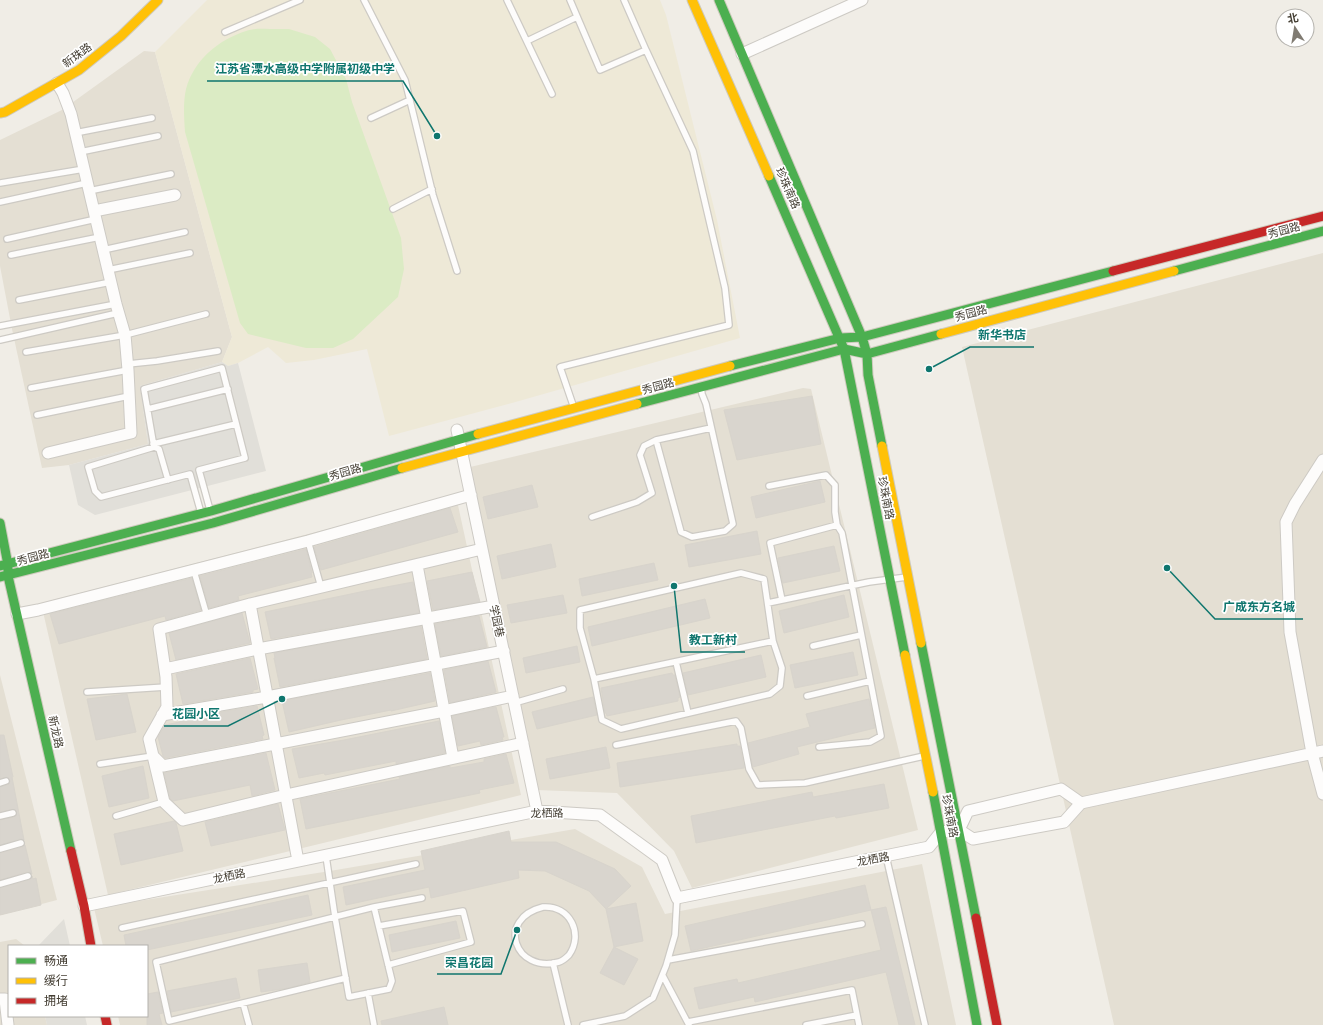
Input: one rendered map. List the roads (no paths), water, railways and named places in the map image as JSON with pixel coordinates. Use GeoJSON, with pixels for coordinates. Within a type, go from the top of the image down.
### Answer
{"type":"FeatureCollection","features":[{"type":"Feature","properties":{"kind":"street","name":"新珠路"},"geometry":{"type":"LineString","coordinates":[[0,113],[5,112],[80,70],[120,36],[158,0]]}},
{"type":"Feature","properties":{"kind":"street","name":"珍珠南路"},"geometry":{"type":"LineString","coordinates":[[692,0],[844,349],[941,832],[978,1025]]}},
{"type":"Feature","properties":{"kind":"street","name":"珍珠南路"},"geometry":{"type":"LineString","coordinates":[[718,0],[862,337],[867,354],[868,375],[997,1025]]}},
{"type":"Feature","properties":{"kind":"street"},"geometry":{"type":"LineString","coordinates":[[742,54],[862,0]]}},
{"type":"Feature","properties":{"kind":"street"},"geometry":{"type":"LineString","coordinates":[[48,453],[131,433],[125,335],[117,308],[68,107],[63,93],[57,83]]}},
{"type":"Feature","properties":{"kind":"street"},"geometry":{"type":"LineString","coordinates":[[95,215],[175,195]]}},
{"type":"Feature","properties":{"kind":"street","name":"秀园路"},"geometry":{"type":"LineString","coordinates":[[4,566],[211,511],[458,435],[574,408],[840,338],[862,337],[1323,216]]}},
{"type":"Feature","properties":{"kind":"street","name":"秀园路"},"geometry":{"type":"LineString","coordinates":[[4,576],[209,524],[462,451],[701,386],[844,349],[867,354],[1323,232]]}},
{"type":"Feature","properties":{"kind":"street","name":"学园巷"},"geometry":{"type":"LineString","coordinates":[[458,435],[537,811]]}},
{"type":"Feature","properties":{"kind":"street"},"geometry":{"type":"LineString","coordinates":[[1323,460],[1295,504],[1286,522],[1290,632],[1318,752],[1323,794]]}},
{"type":"Feature","properties":{"kind":"street"},"geometry":{"type":"LineString","coordinates":[[17,614],[38,610],[308,541],[471,495]]}},
{"type":"Feature","properties":{"kind":"street","name":"新龙路"},"geometry":{"type":"LineString","coordinates":[[0,523],[4,576],[17,614],[92,945]]}},
{"type":"Feature","properties":{"kind":"street"},"geometry":{"type":"LineString","coordinates":[[482,549],[250,604],[159,629],[165,669],[167,706],[149,739],[164,802],[183,820],[286,795],[523,743]]}},
{"type":"Feature","properties":{"kind":"street"},"geometry":{"type":"LineString","coordinates":[[417,564],[453,758]]}},
{"type":"Feature","properties":{"kind":"street"},"geometry":{"type":"LineString","coordinates":[[250,604],[298,861]]}},
{"type":"Feature","properties":{"kind":"street"},"geometry":{"type":"LineString","coordinates":[[165,669],[258,649],[494,606]]}},
{"type":"Feature","properties":{"kind":"street"},"geometry":{"type":"LineString","coordinates":[[162,716],[504,651]]}},
{"type":"Feature","properties":{"kind":"street"},"geometry":{"type":"LineString","coordinates":[[153,756],[163,766],[276,743],[514,699]]}},
{"type":"Feature","properties":{"kind":"street"},"geometry":{"type":"LineString","coordinates":[[941,832],[959,830],[973,839],[1064,822],[1080,803],[1318,752]]}},
{"type":"Feature","properties":{"kind":"street"},"geometry":{"type":"LineString","coordinates":[[959,830],[968,811],[1061,789],[1080,803]]}},
{"type":"Feature","properties":{"kind":"street","name":"龙栖路"},"geometry":{"type":"LineString","coordinates":[[84,906],[537,811],[600,814],[662,860],[677,898],[929,847],[941,832]]}},
{"type":"Feature","properties":{"kind":"street"},"geometry":{"type":"LineString","coordinates":[[0,999],[5,999],[8,1025]]}},
{"type":"Feature","properties":{"kind":"lane"},"geometry":{"type":"LineString","coordinates":[[225,32],[300,0]]}},
{"type":"Feature","properties":{"kind":"lane"},"geometry":{"type":"LineString","coordinates":[[364,0],[405,80],[432,189],[457,272]]}},
{"type":"Feature","properties":{"kind":"lane"},"geometry":{"type":"LineString","coordinates":[[507,0],[552,94]]}},
{"type":"Feature","properties":{"kind":"lane"},"geometry":{"type":"LineString","coordinates":[[570,0],[600,70],[646,50]]}},
{"type":"Feature","properties":{"kind":"lane"},"geometry":{"type":"LineString","coordinates":[[574,408],[560,367],[729,325],[725,288],[693,151],[624,0]]}},
{"type":"Feature","properties":{"kind":"lane"},"geometry":{"type":"LineString","coordinates":[[527,41],[577,16]]}},
{"type":"Feature","properties":{"kind":"lane"},"geometry":{"type":"LineString","coordinates":[[370,118],[410,100]]}},
{"type":"Feature","properties":{"kind":"lane"},"geometry":{"type":"LineString","coordinates":[[75,133],[152,118]]}},
{"type":"Feature","properties":{"kind":"lane"},"geometry":{"type":"LineString","coordinates":[[80,152],[158,136]]}},
{"type":"Feature","properties":{"kind":"lane"},"geometry":{"type":"LineString","coordinates":[[0,183],[84,169]]}},
{"type":"Feature","properties":{"kind":"lane"},"geometry":{"type":"LineString","coordinates":[[0,202],[171,174]]}},
{"type":"Feature","properties":{"kind":"lane"},"geometry":{"type":"LineString","coordinates":[[393,209],[432,189]]}},
{"type":"Feature","properties":{"kind":"lane"},"geometry":{"type":"LineString","coordinates":[[8,239],[95,215]]}},
{"type":"Feature","properties":{"kind":"lane"},"geometry":{"type":"LineString","coordinates":[[103,250],[185,232]]}},
{"type":"Feature","properties":{"kind":"lane"},"geometry":{"type":"LineString","coordinates":[[11,255],[100,237]]}},
{"type":"Feature","properties":{"kind":"lane"},"geometry":{"type":"LineString","coordinates":[[108,270],[190,253]]}},
{"type":"Feature","properties":{"kind":"lane"},"geometry":{"type":"LineString","coordinates":[[19,300],[111,282]]}},
{"type":"Feature","properties":{"kind":"lane"},"geometry":{"type":"LineString","coordinates":[[0,326],[117,308]]}},
{"type":"Feature","properties":{"kind":"lane"},"geometry":{"type":"LineString","coordinates":[[0,340],[117,308]]}},
{"type":"Feature","properties":{"kind":"lane"},"geometry":{"type":"LineString","coordinates":[[26,352],[125,335],[206,314]]}},
{"type":"Feature","properties":{"kind":"lane"},"geometry":{"type":"LineString","coordinates":[[31,388],[157,361],[218,351]]}},
{"type":"Feature","properties":{"kind":"lane"},"geometry":{"type":"LineString","coordinates":[[168,480],[159,449],[153,445],[144,389],[222,368],[245,458],[199,470],[211,511],[209,524]]}},
{"type":"Feature","properties":{"kind":"lane"},"geometry":{"type":"LineString","coordinates":[[656,440],[681,532],[692,537],[726,531],[733,524],[701,386]]}},
{"type":"Feature","properties":{"kind":"lane"},"geometry":{"type":"LineString","coordinates":[[148,409],[228,389]]}},
{"type":"Feature","properties":{"kind":"lane"},"geometry":{"type":"LineString","coordinates":[[37,416],[129,396]]}},
{"type":"Feature","properties":{"kind":"lane"},"geometry":{"type":"LineString","coordinates":[[209,524],[201,513],[190,474],[101,497],[96,491],[88,466],[153,445],[236,424]]}},
{"type":"Feature","properties":{"kind":"lane"},"geometry":{"type":"LineString","coordinates":[[592,517],[638,502],[652,493],[640,455],[644,446],[656,440],[710,428]]}},
{"type":"Feature","properties":{"kind":"lane"},"geometry":{"type":"LineString","coordinates":[[769,486],[826,475],[835,485],[835,512],[837,525],[842,533],[881,736],[870,742],[819,747]]}},
{"type":"Feature","properties":{"kind":"lane"},"geometry":{"type":"LineString","coordinates":[[782,600],[770,543],[837,525]]}},
{"type":"Feature","properties":{"kind":"lane"},"geometry":{"type":"LineString","coordinates":[[308,541],[321,588]]}},
{"type":"Feature","properties":{"kind":"lane"},"geometry":{"type":"LineString","coordinates":[[194,570],[207,616]]}},
{"type":"Feature","properties":{"kind":"lane"},"geometry":{"type":"LineString","coordinates":[[741,573],[764,579],[773,641],[782,668],[780,686],[770,694],[621,729],[602,720],[594,679],[580,628],[580,610],[741,573]]}},
{"type":"Feature","properties":{"kind":"lane"},"geometry":{"type":"LineString","coordinates":[[768,603],[908,576]]}},
{"type":"Feature","properties":{"kind":"lane"},"geometry":{"type":"LineString","coordinates":[[814,646],[861,635]]}},
{"type":"Feature","properties":{"kind":"lane"},"geometry":{"type":"LineString","coordinates":[[594,679],[773,641]]}},
{"type":"Feature","properties":{"kind":"lane"},"geometry":{"type":"LineString","coordinates":[[676,662],[688,713]]}},
{"type":"Feature","properties":{"kind":"lane"},"geometry":{"type":"LineString","coordinates":[[807,696],[870,681]]}},
{"type":"Feature","properties":{"kind":"lane"},"geometry":{"type":"LineString","coordinates":[[87,692],[166,687]]}},
{"type":"Feature","properties":{"kind":"lane"},"geometry":{"type":"LineString","coordinates":[[514,699],[563,689]]}},
{"type":"Feature","properties":{"kind":"lane"},"geometry":{"type":"LineString","coordinates":[[616,745],[736,721],[741,728],[749,769],[758,785],[805,783],[925,755]]}},
{"type":"Feature","properties":{"kind":"lane"},"geometry":{"type":"LineString","coordinates":[[100,764],[153,756]]}},
{"type":"Feature","properties":{"kind":"lane"},"geometry":{"type":"LineString","coordinates":[[116,816],[164,802]]}},
{"type":"Feature","properties":{"kind":"lane"},"geometry":{"type":"LineString","coordinates":[[0,816],[13,812]]}},
{"type":"Feature","properties":{"kind":"lane"},"geometry":{"type":"LineString","coordinates":[[0,849],[21,843]]}},
{"type":"Feature","properties":{"kind":"lane"},"geometry":{"type":"LineString","coordinates":[[326,856],[349,997],[389,989],[392,981],[374,907]]}},
{"type":"Feature","properties":{"kind":"lane"},"geometry":{"type":"LineString","coordinates":[[886,856],[925,1025]]}},
{"type":"Feature","properties":{"kind":"lane"},"geometry":{"type":"LineString","coordinates":[[122,928],[416,864]]}},
{"type":"Feature","properties":{"kind":"lane"},"geometry":{"type":"LineString","coordinates":[[0,884],[28,876]]}},
{"type":"Feature","properties":{"kind":"lane"},"geometry":{"type":"LineString","coordinates":[[346,978],[170,1021],[156,962],[374,907],[422,898]]}},
{"type":"Feature","properties":{"kind":"lane"},"geometry":{"type":"LineString","coordinates":[[583,1025],[625,1016],[654,998],[668,960],[675,935],[677,898]]}},
{"type":"Feature","properties":{"kind":"lane"},"geometry":{"type":"LineString","coordinates":[[549,907],[555,908],[566,914],[571,920],[575,937],[574,948],[561,962],[553,963],[537,962],[525,957],[519,951],[516,942],[515,936],[520,919],[535,909],[549,907]]}},
{"type":"Feature","properties":{"kind":"lane"},"geometry":{"type":"LineString","coordinates":[[379,926],[463,911],[471,942],[388,965]]}},
{"type":"Feature","properties":{"kind":"lane"},"geometry":{"type":"LineString","coordinates":[[668,960],[862,924]]}},
{"type":"Feature","properties":{"kind":"lane"},"geometry":{"type":"LineString","coordinates":[[553,963],[568,1025]]}},
{"type":"Feature","properties":{"kind":"lane"},"geometry":{"type":"LineString","coordinates":[[662,976],[688,1024],[852,990],[859,1025]]}},
{"type":"Feature","properties":{"kind":"lane"},"geometry":{"type":"LineString","coordinates":[[368,993],[374,1025]]}},
{"type":"Feature","properties":{"kind":"lane"},"geometry":{"type":"LineString","coordinates":[[243,1003],[249,1025]]}},
{"type":"Feature","properties":{"kind":"lane"},"geometry":{"type":"LineString","coordinates":[[806,1025],[857,1015]]}},
{"type":"Feature","properties":{"kind":"place","name":"江苏省溧水高级中学附属初级中学"},"geometry":{"type":"Point","coordinates":[437,136]}},
{"type":"Feature","properties":{"kind":"place","name":"新华书店"},"geometry":{"type":"Point","coordinates":[929,369]}},
{"type":"Feature","properties":{"kind":"place","name":"广成东方名城"},"geometry":{"type":"Point","coordinates":[1167,568]}},
{"type":"Feature","properties":{"kind":"place","name":"教工新村"},"geometry":{"type":"Point","coordinates":[674,586]}},
{"type":"Feature","properties":{"kind":"place","name":"花园小区"},"geometry":{"type":"Point","coordinates":[282,699]}},
{"type":"Feature","properties":{"kind":"place","name":"荣昌花园"},"geometry":{"type":"Point","coordinates":[517,930]}}]}
